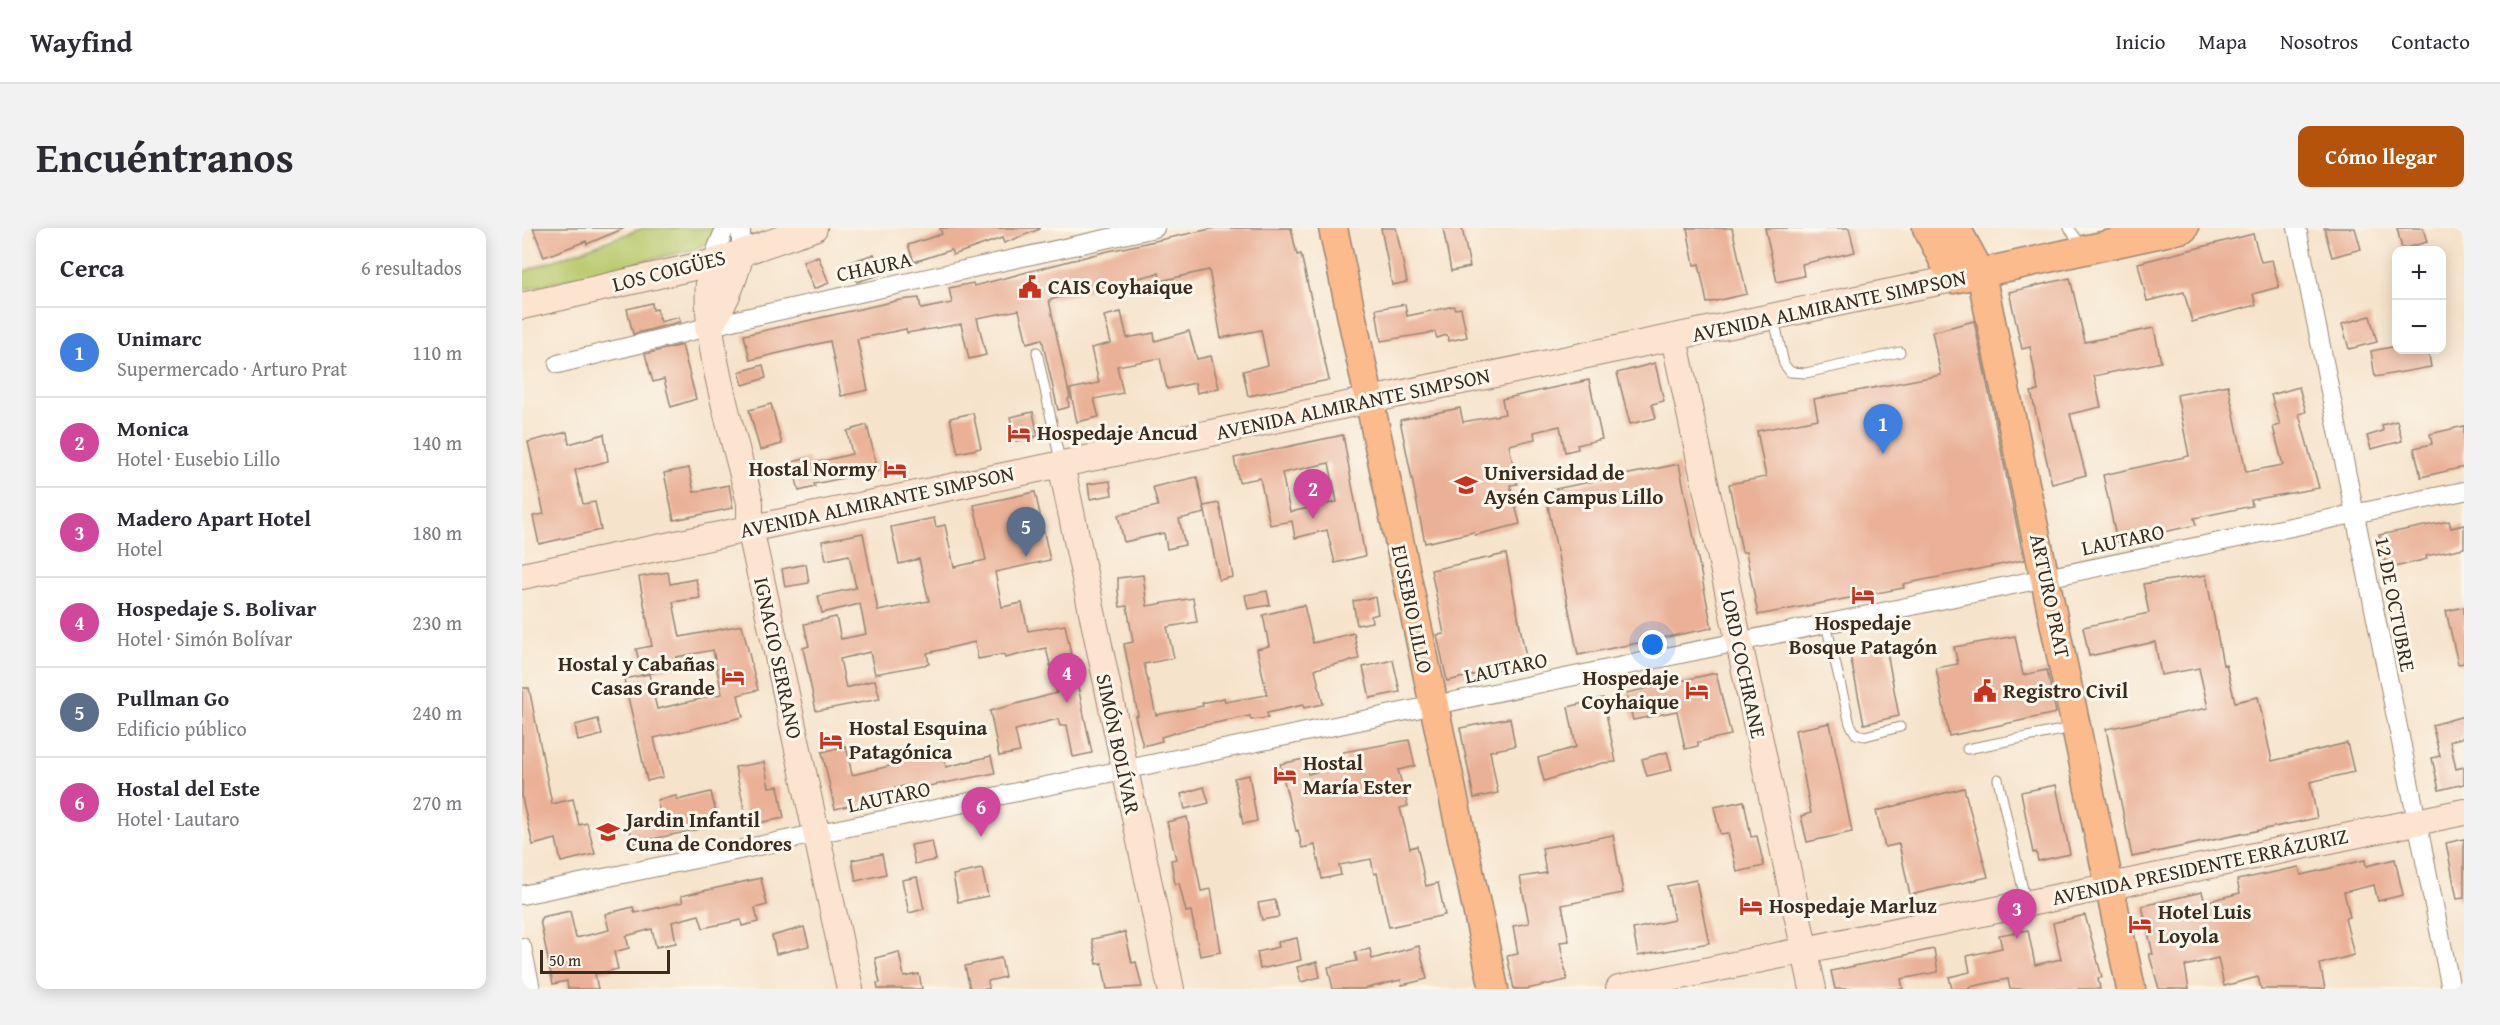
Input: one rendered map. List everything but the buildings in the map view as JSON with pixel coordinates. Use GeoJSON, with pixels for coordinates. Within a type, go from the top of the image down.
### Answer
{"type":"FeatureCollection","features":[{"type":"Feature","properties":{"kind":"main road","name":"LOS COIGÜES"},"geometry":{"type":"LineString","coordinates":[[522,306],[711,263],[741,240],[814,228]]}},
{"type":"Feature","properties":{"kind":"main road","name":"EUSEBIO LILLO"},"geometry":{"type":"LineString","coordinates":[[1333,228],[1494,989]]}},
{"type":"Feature","properties":{"kind":"main road"},"geometry":{"type":"LineString","coordinates":[[1928,228],[1953,279]]}},
{"type":"Feature","properties":{"kind":"main road","name":"ARTURO PRAT"},"geometry":{"type":"LineString","coordinates":[[1956,228],[1981,274],[2131,989]]}},
{"type":"Feature","properties":{"kind":"main road","name":"AVENIDA ALMIRANTE SIMPSON"},"geometry":{"type":"LineString","coordinates":[[522,576],[1981,274],[2077,239],[2184,228]]}},
{"type":"Feature","properties":{"kind":"main road"},"geometry":{"type":"LineString","coordinates":[[708,328],[720,312],[735,279],[741,240]]}},
{"type":"Feature","properties":{"kind":"main road","name":"IGNACIO SERRANO"},"geometry":{"type":"LineString","coordinates":[[711,263],[707,290],[708,328],[750,503],[750,528],[850,989]]}},
{"type":"Feature","properties":{"kind":"main road","name":"LORD COCHRANE"},"geometry":{"type":"LineString","coordinates":[[1674,338],[1813,989]]}},
{"type":"Feature","properties":{"kind":"main road","name":"SIMÓN BOLÍVAR"},"geometry":{"type":"LineString","coordinates":[[1061,464],[1171,989]]}},
{"type":"Feature","properties":{"kind":"main road","name":"AVENIDA PRESIDENTE ERRÁZURIZ"},"geometry":{"type":"LineString","coordinates":[[1619,989],[2464,812]]}},
{"type":"Feature","properties":{"kind":"street","name":"IGNACIO SERRANO"},"geometry":{"type":"LineString","coordinates":[[711,263],[725,228]]}},
{"type":"Feature","properties":{"kind":"street","name":"CHAURA"},"geometry":{"type":"LineString","coordinates":[[558,364],[1155,228]]}},
{"type":"Feature","properties":{"kind":"street","name":"12 DE OCTUBRE"},"geometry":{"type":"LineString","coordinates":[[2297,228],[2451,989]]}},
{"type":"Feature","properties":{"kind":"street","name":"LAUTARO"},"geometry":{"type":"LineString","coordinates":[[522,896],[2464,492]]}},
{"type":"Feature","properties":{"kind":"street"},"geometry":{"type":"LineString","coordinates":[[522,947],[531,989]]}},
{"type":"Feature","properties":{"kind":"lane"},"geometry":{"type":"LineString","coordinates":[[1774,317],[1784,364],[1790,372],[1806,373],[1900,352]]}},
{"type":"Feature","properties":{"kind":"lane"},"geometry":{"type":"LineString","coordinates":[[1037,352],[1061,464]]}},
{"type":"Feature","properties":{"kind":"lane"},"geometry":{"type":"LineString","coordinates":[[1827,624],[1850,724],[1856,735],[1865,736],[1900,727]]}},
{"type":"Feature","properties":{"kind":"lane"},"geometry":{"type":"LineString","coordinates":[[1967,749],[2077,727]]}},
{"type":"Feature","properties":{"kind":"lane"},"geometry":{"type":"LineString","coordinates":[[1998,779],[2026,904]]}},
{"type":"Feature","properties":{"kind":"green space"},"geometry":{"type":"Polygon","coordinates":[[[643,228],[715,228],[707,243],[695,249],[522,290],[522,272],[643,228]]]}},
{"type":"Feature","properties":{"kind":"place","name":"CAIS Coyhaique"},"geometry":{"type":"Point","coordinates":[1030,287]}},
{"type":"Feature","properties":{"kind":"place","name":"Hospedaje Ancud"},"geometry":{"type":"Point","coordinates":[1019,433]}},
{"type":"Feature","properties":{"kind":"place","name":"Unimarc"},"geometry":{"type":"Point","coordinates":[1883,454]}},
{"type":"Feature","properties":{"kind":"place","name":"Hostal Normy"},"geometry":{"type":"Point","coordinates":[895,469]}},
{"type":"Feature","properties":{"kind":"place","name":"Universidad de Aysén Campus Lillo"},"geometry":{"type":"Point","coordinates":[1466,485]}},
{"type":"Feature","properties":{"kind":"place","name":"Monica"},"geometry":{"type":"Point","coordinates":[1313,519]}},
{"type":"Feature","properties":{"kind":"place","name":"Pullman Go"},"geometry":{"type":"Point","coordinates":[1026,557]}},
{"type":"Feature","properties":{"kind":"place","name":"Hospedaje Bosque Patagón"},"geometry":{"type":"Point","coordinates":[1863,595]}},
{"type":"Feature","properties":{"kind":"place","name":"Hostal y Cabañas Casas Grande"},"geometry":{"type":"Point","coordinates":[733,676]}},
{"type":"Feature","properties":{"kind":"place","name":"Hospedaje Coyhaique"},"geometry":{"type":"Point","coordinates":[1697,690]}},
{"type":"Feature","properties":{"kind":"place","name":"Registro Civil"},"geometry":{"type":"Point","coordinates":[1985,691]}},
{"type":"Feature","properties":{"kind":"place","name":"Hospedaje S. Bolivar"},"geometry":{"type":"Point","coordinates":[1067,703]}},
{"type":"Feature","properties":{"kind":"place","name":"Hostal Esquina Patagónica"},"geometry":{"type":"Point","coordinates":[831,740]}},
{"type":"Feature","properties":{"kind":"place","name":"Hostal María Ester"},"geometry":{"type":"Point","coordinates":[1285,775]}},
{"type":"Feature","properties":{"kind":"place","name":"Jardin Infantil Cuna de Condores"},"geometry":{"type":"Point","coordinates":[608,832]}},
{"type":"Feature","properties":{"kind":"place","name":"Hostal del Este"},"geometry":{"type":"Point","coordinates":[981,837]}},
{"type":"Feature","properties":{"kind":"place","name":"Hospedaje Marluz"},"geometry":{"type":"Point","coordinates":[1751,906]}},
{"type":"Feature","properties":{"kind":"place","name":"Hotel Luis Loyola"},"geometry":{"type":"Point","coordinates":[2140,924]}},
{"type":"Feature","properties":{"kind":"place","name":"Madero Apart Hotel"},"geometry":{"type":"Point","coordinates":[2017,939]}}]}
